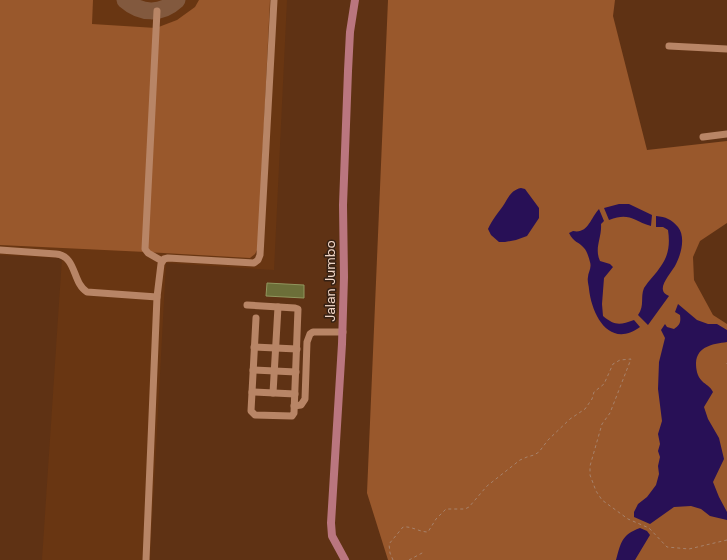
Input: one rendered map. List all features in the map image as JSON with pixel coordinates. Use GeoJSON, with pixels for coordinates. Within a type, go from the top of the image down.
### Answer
{"type":"FeatureCollection","features":[{"type":"Feature","properties":{"kind":"main road","name":"Jalan Jumbo"},"geometry":{"type":"LineString","coordinates":[[345,560],[331,534],[343,332],[343,205],[348,71],[350,32],[355,0]]}},
{"type":"Feature","properties":{"kind":"street"},"geometry":{"type":"LineString","coordinates":[[162,261],[168,258],[254,263],[258,260],[260,255],[274,0]]}},
{"type":"Feature","properties":{"kind":"street"},"geometry":{"type":"LineString","coordinates":[[157,11],[145,249],[148,253],[162,261]]}},
{"type":"Feature","properties":{"kind":"street"},"geometry":{"type":"LineString","coordinates":[[668,46],[727,49]]}},
{"type":"Feature","properties":{"kind":"street"},"geometry":{"type":"LineString","coordinates":[[703,137],[727,134]]}},
{"type":"Feature","properties":{"kind":"street"},"geometry":{"type":"LineString","coordinates":[[0,250],[65,256],[71,264],[81,287],[87,292],[157,297]]}},
{"type":"Feature","properties":{"kind":"street"},"geometry":{"type":"LineString","coordinates":[[146,560],[157,297],[162,261]]}},
{"type":"Feature","properties":{"kind":"street"},"geometry":{"type":"LineString","coordinates":[[247,305],[298,309],[294,413],[291,417],[253,414],[251,411],[256,318]]}},
{"type":"Feature","properties":{"kind":"street"},"geometry":{"type":"LineString","coordinates":[[273,393],[278,307]]}},
{"type":"Feature","properties":{"kind":"street"},"geometry":{"type":"LineString","coordinates":[[294,406],[301,405],[305,399],[307,342],[310,334],[313,332],[343,332]]}},
{"type":"Feature","properties":{"kind":"street"},"geometry":{"type":"LineString","coordinates":[[254,347],[297,349]]}},
{"type":"Feature","properties":{"kind":"street"},"geometry":{"type":"LineString","coordinates":[[253,370],[296,372]]}},
{"type":"Feature","properties":{"kind":"street"},"geometry":{"type":"LineString","coordinates":[[252,392],[295,394]]}},
{"type":"Feature","properties":{"kind":"path"},"geometry":{"type":"LineString","coordinates":[[393,560],[388,544],[403,527],[428,532],[436,519],[446,509],[465,509],[469,507],[487,486],[520,460],[539,452],[548,440],[570,419],[585,409],[592,399],[594,392],[604,384],[613,364],[620,360],[631,359],[610,413],[602,424],[590,466],[590,475],[596,491],[602,500],[628,519],[649,528],[667,547],[689,549],[727,540]]}},
{"type":"Feature","properties":{"kind":"path"},"geometry":{"type":"LineString","coordinates":[[409,560],[424,552]]}},
{"type":"Feature","properties":{"kind":"shaded area"},"geometry":{"type":"Polygon","coordinates":[[[0,0],[287,0],[274,270],[166,263],[150,560],[42,560],[62,258],[0,255],[0,0]]]}},
{"type":"Feature","properties":{"kind":"shaded area"},"geometry":{"type":"Polygon","coordinates":[[[0,0],[93,0],[92,24],[156,28],[177,20],[195,7],[199,0],[270,0],[258,248],[255,254],[250,258],[0,245],[0,0]]]}},
{"type":"Feature","properties":{"kind":"shaded area"},"geometry":{"type":"Polygon","coordinates":[[[388,0],[615,0],[613,16],[647,150],[727,141],[727,223],[700,241],[693,257],[694,280],[713,315],[727,324],[727,560],[388,560],[367,493],[388,0]]]}},
{"type":"Feature","properties":{"kind":"shaded area"},"geometry":{"type":"Polygon","coordinates":[[[521,188],[525,189],[539,208],[539,218],[527,236],[516,240],[499,242],[491,235],[488,229],[510,195],[521,188]]]}},
{"type":"Feature","properties":{"kind":"shaded area"},"geometry":{"type":"Polygon","coordinates":[[[619,204],[629,204],[652,215],[651,226],[626,217],[609,220],[604,208],[619,204]]]}},
{"type":"Feature","properties":{"kind":"shaded area"},"geometry":{"type":"Polygon","coordinates":[[[599,209],[604,221],[601,224],[598,256],[600,261],[610,264],[613,267],[604,278],[602,304],[603,316],[611,322],[618,324],[634,320],[640,327],[629,333],[620,334],[611,332],[599,319],[594,309],[589,289],[588,275],[591,266],[588,257],[585,249],[573,239],[569,233],[585,228],[599,209]]]}},
{"type":"Feature","properties":{"kind":"shaded area"},"geometry":{"type":"Polygon","coordinates":[[[656,216],[671,220],[678,227],[682,236],[682,246],[677,262],[663,287],[665,294],[669,296],[648,325],[638,315],[641,308],[644,288],[664,262],[669,244],[668,230],[663,227],[656,227],[656,216]]]}},
{"type":"Feature","properties":{"kind":"shaded area"},"geometry":{"type":"Polygon","coordinates":[[[678,304],[697,320],[708,324],[717,324],[727,330],[727,342],[711,345],[703,349],[697,357],[696,363],[699,377],[711,388],[713,392],[704,407],[708,419],[719,438],[724,459],[713,482],[727,512],[727,520],[710,516],[701,509],[691,506],[674,507],[650,524],[634,517],[634,512],[638,504],[647,497],[656,485],[659,474],[658,466],[660,457],[658,451],[660,444],[658,434],[662,421],[658,389],[659,362],[665,338],[661,330],[665,324],[667,327],[674,329],[679,325],[680,315],[675,312],[678,304]]]}},
{"type":"Feature","properties":{"kind":"shaded area"},"geometry":{"type":"Polygon","coordinates":[[[640,528],[647,531],[650,535],[635,560],[616,560],[625,537],[640,528]]]}},
{"type":"Feature","properties":{"kind":"building"},"geometry":{"type":"Polygon","coordinates":[[[267,283],[304,285],[304,298],[266,296],[267,283]]]}},
{"type":"Feature","properties":{"kind":"taxiway"},"geometry":{"type":"LineString","coordinates":[[125,0],[138,8],[151,11],[164,8],[177,0]]}}]}
